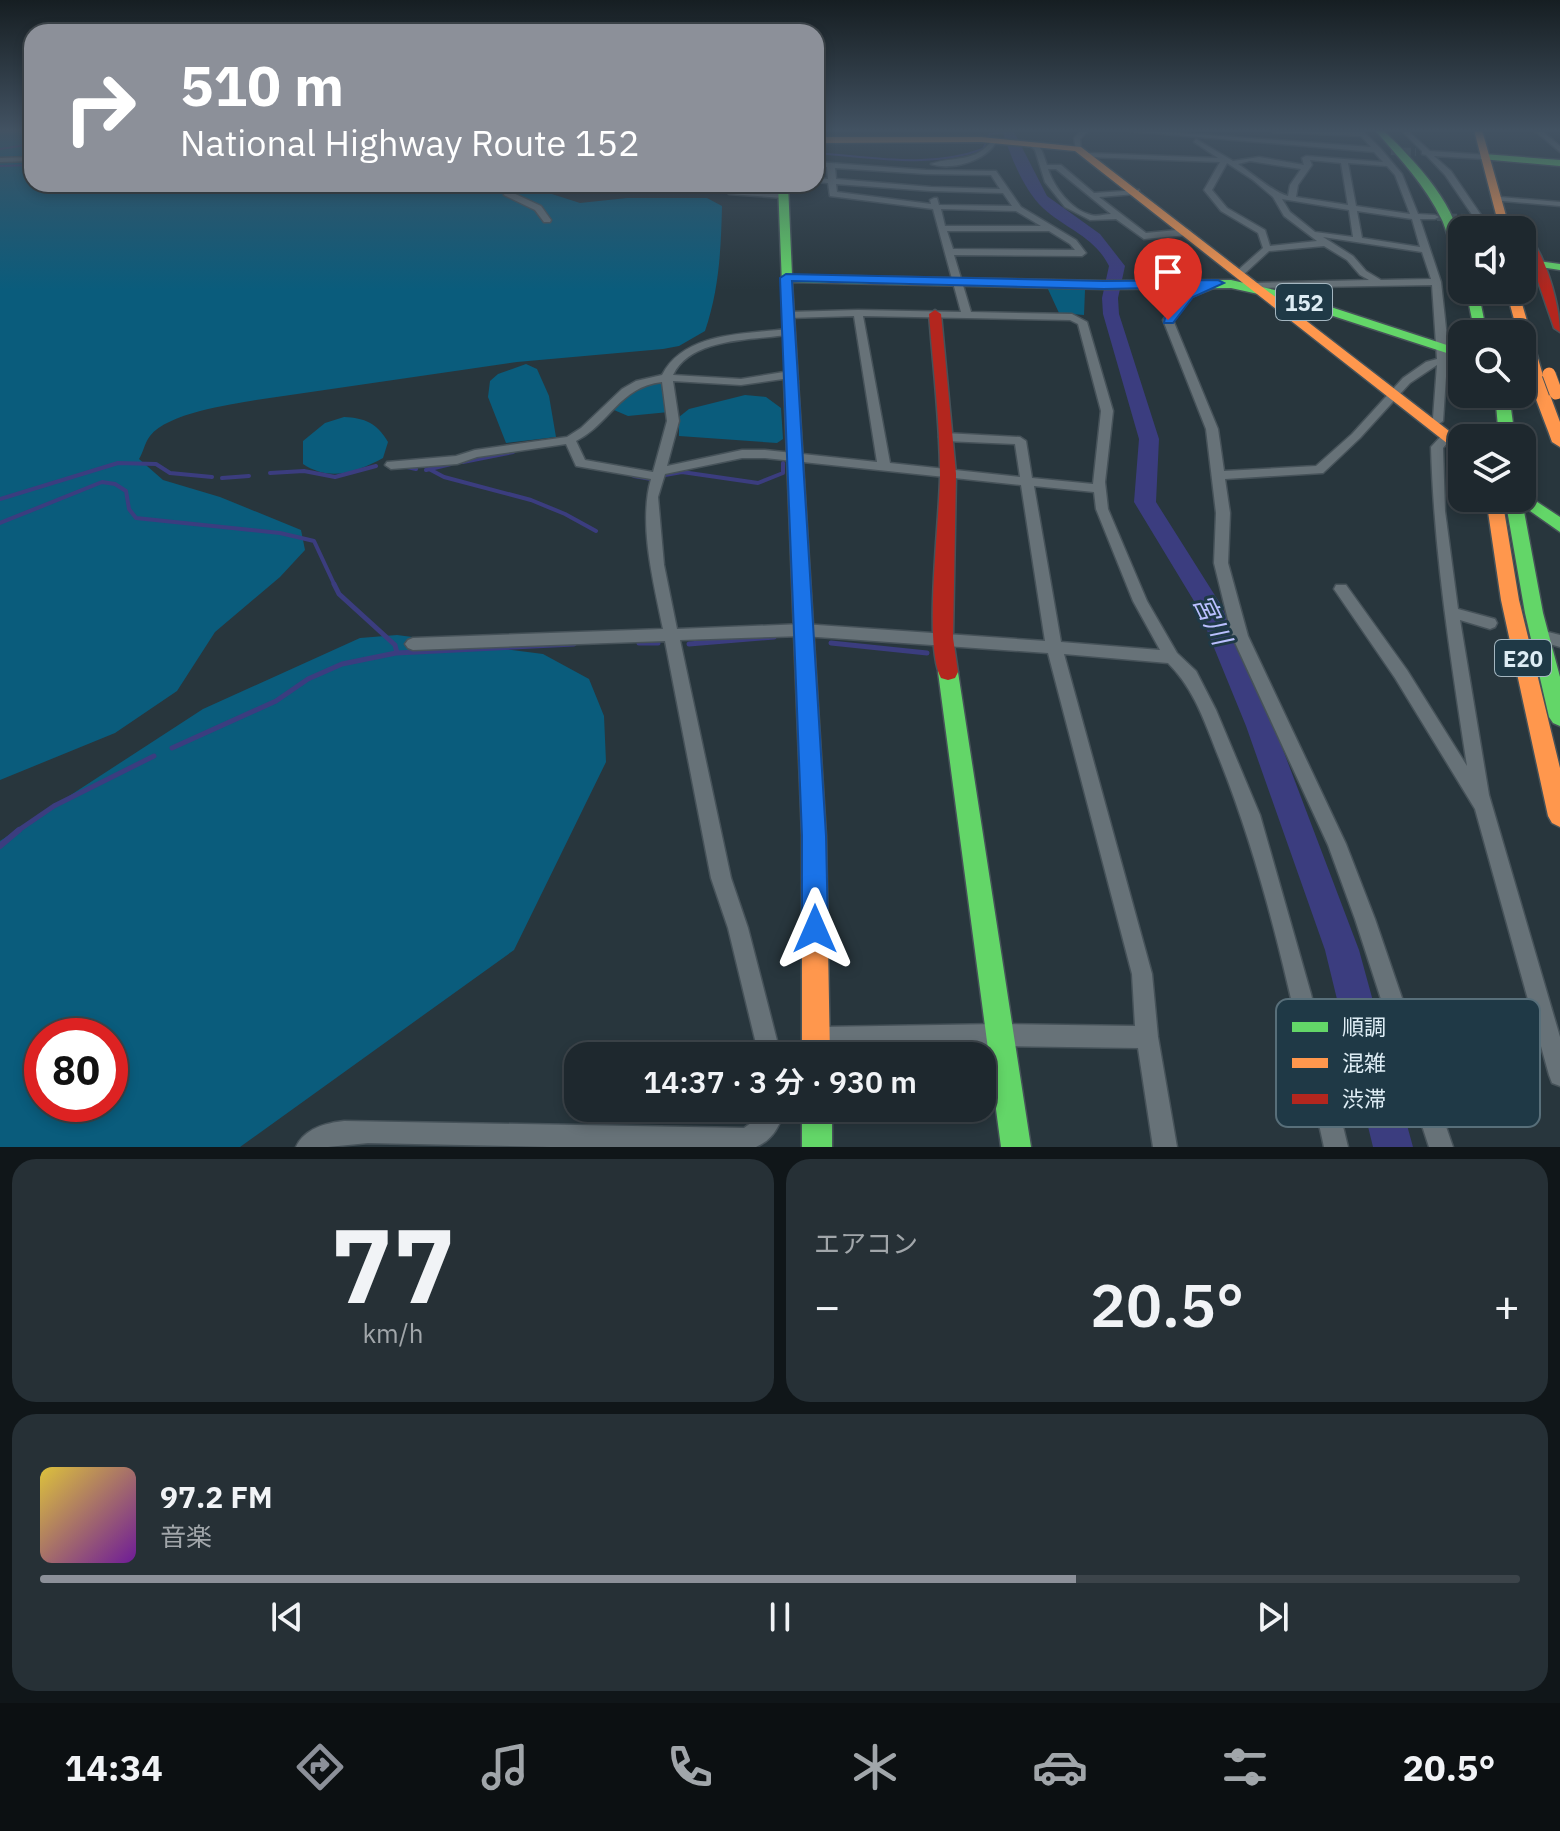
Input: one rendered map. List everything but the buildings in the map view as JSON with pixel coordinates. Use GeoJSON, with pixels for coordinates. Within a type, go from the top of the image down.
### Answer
{"type":"FeatureCollection","features":[{"type":"Feature","properties":{"kind":"main road"},"geometry":{"type":"LineString","coordinates":[[1125,184],[1448,437]]}},
{"type":"Feature","properties":{"kind":"main road"},"geometry":{"type":"LineString","coordinates":[[1426,184],[1448,221]]}},
{"type":"Feature","properties":{"kind":"main road"},"geometry":{"type":"LineString","coordinates":[[1436,184],[1461,216]]}},
{"type":"Feature","properties":{"kind":"main road"},"geometry":{"type":"LineString","coordinates":[[1496,184],[1503,216]]}},
{"type":"Feature","properties":{"kind":"main road"},"geometry":{"type":"LineString","coordinates":[[783,192],[814,836],[816,1042]]}},
{"type":"Feature","properties":{"kind":"main road"},"geometry":{"type":"LineString","coordinates":[[1502,203],[1511,216]]}},
{"type":"Feature","properties":{"kind":"main road"},"geometry":{"type":"LineString","coordinates":[[1536,260],[1559,322]]}},
{"type":"Feature","properties":{"kind":"main road"},"geometry":{"type":"LineString","coordinates":[[1538,264],[1560,267]]}},
{"type":"Feature","properties":{"kind":"main road","name":"152"},"geometry":{"type":"LineString","coordinates":[[786,278],[1104,285],[1218,283],[1258,287],[1448,354]]}},
{"type":"Feature","properties":{"kind":"main road"},"geometry":{"type":"LineString","coordinates":[[1518,304],[1550,385]]}},
{"type":"Feature","properties":{"kind":"main road"},"geometry":{"type":"LineString","coordinates":[[1526,304],[1550,385]]}},
{"type":"Feature","properties":{"kind":"main road"},"geometry":{"type":"LineString","coordinates":[[1529,304],[1550,385],[1560,442]]}},
{"type":"Feature","properties":{"kind":"main road"},"geometry":{"type":"LineString","coordinates":[[935,314],[948,474],[943,638],[1016,1147]]}},
{"type":"Feature","properties":{"kind":"main road"},"geometry":{"type":"LineString","coordinates":[[1536,508],[1560,526]]}},
{"type":"Feature","properties":{"kind":"main road","name":"E20"},"geometry":{"type":"LineString","coordinates":[[1496,512],[1510,600],[1560,816]]}},
{"type":"Feature","properties":{"kind":"main road","name":"E20"},"geometry":{"type":"LineString","coordinates":[[1516,512],[1534,613],[1560,717]]}},
{"type":"Feature","properties":{"kind":"main road"},"geometry":{"type":"LineString","coordinates":[[817,1122],[817,1147]]}},
{"type":"Feature","properties":{"kind":"street"},"geometry":{"type":"LineString","coordinates":[[832,184],[833,194],[936,207],[1018,209]]}},
{"type":"Feature","properties":{"kind":"street"},"geometry":{"type":"LineString","coordinates":[[871,184],[1003,191]]}},
{"type":"Feature","properties":{"kind":"street"},"geometry":{"type":"LineString","coordinates":[[929,184],[967,315]]}},
{"type":"Feature","properties":{"kind":"street"},"geometry":{"type":"LineString","coordinates":[[949,252],[1082,253],[1073,242],[1018,209],[1000,184]]}},
{"type":"Feature","properties":{"kind":"street"},"geometry":{"type":"LineString","coordinates":[[1051,184],[1075,210],[1090,218],[1118,216]]}},
{"type":"Feature","properties":{"kind":"street"},"geometry":{"type":"LineString","coordinates":[[1079,184],[1144,236],[1187,232]]}},
{"type":"Feature","properties":{"kind":"street"},"geometry":{"type":"LineString","coordinates":[[1213,184],[1208,190],[1210,196],[1230,213],[1262,232],[1267,249]]}},
{"type":"Feature","properties":{"kind":"street"},"geometry":{"type":"LineString","coordinates":[[1259,184],[1276,196],[1287,214],[1310,233],[1350,258],[1363,273],[1377,281]]}},
{"type":"Feature","properties":{"kind":"street"},"geometry":{"type":"LineString","coordinates":[[1292,197],[1295,184]]}},
{"type":"Feature","properties":{"kind":"street"},"geometry":{"type":"LineString","coordinates":[[1348,184],[1358,240]]}},
{"type":"Feature","properties":{"kind":"street"},"geometry":{"type":"LineString","coordinates":[[1402,184],[1436,282],[1442,354],[1437,447],[1439,511],[1451,612],[1483,806],[1556,1046],[1560,1075]]}},
{"type":"Feature","properties":{"kind":"street"},"geometry":{"type":"LineString","coordinates":[[1456,184],[1478,216]]}},
{"type":"Feature","properties":{"kind":"street"},"geometry":{"type":"LineString","coordinates":[[508,192],[538,208],[547,220]]}},
{"type":"Feature","properties":{"kind":"street"},"geometry":{"type":"LineString","coordinates":[[1094,195],[1136,192]]}},
{"type":"Feature","properties":{"kind":"street"},"geometry":{"type":"LineString","coordinates":[[1276,196],[1435,217]]}},
{"type":"Feature","properties":{"kind":"street"},"geometry":{"type":"LineString","coordinates":[[1502,203],[1560,204]]}},
{"type":"Feature","properties":{"kind":"street"},"geometry":{"type":"LineString","coordinates":[[942,228],[1051,229]]}},
{"type":"Feature","properties":{"kind":"street"},"geometry":{"type":"LineString","coordinates":[[1310,233],[1425,250]]}},
{"type":"Feature","properties":{"kind":"street"},"geometry":{"type":"LineString","coordinates":[[1240,273],[1267,249],[1326,243]]}},
{"type":"Feature","properties":{"kind":"street"},"geometry":{"type":"LineString","coordinates":[[1258,287],[1377,281],[1436,282]]}},
{"type":"Feature","properties":{"kind":"street"},"geometry":{"type":"LineString","coordinates":[[1218,283],[1188,295],[1168,320],[1212,429],[1223,513],[1221,563],[1240,636],[1337,844],[1392,999]]}},
{"type":"Feature","properties":{"kind":"street"},"geometry":{"type":"LineString","coordinates":[[858,313],[884,466]]}},
{"type":"Feature","properties":{"kind":"street"},"geometry":{"type":"LineString","coordinates":[[766,1042],[738,928],[721,878],[654,544],[652,497],[673,421],[667,376],[678,359],[715,341],[763,333],[788,324],[858,313],[1072,317],[1082,322],[1107,411],[1102,509],[1140,601],[1172,657],[1190,675],[1208,710],[1251,815],[1302,999]]}},
{"type":"Feature","properties":{"kind":"street"},"geometry":{"type":"LineString","coordinates":[[1217,474],[1238,477],[1302,468],[1319,470],[1394,395],[1442,354]]}},
{"type":"Feature","properties":{"kind":"street"},"geometry":{"type":"LineString","coordinates":[[391,465],[457,460],[475,454],[570,440],[581,435],[615,399],[628,390],[667,376],[744,382],[790,375]]}},
{"type":"Feature","properties":{"kind":"street"},"geometry":{"type":"LineString","coordinates":[[945,437],[1020,441],[1054,647],[1142,974],[1147,1037],[1165,1147]]}},
{"type":"Feature","properties":{"kind":"street"},"geometry":{"type":"LineString","coordinates":[[570,440],[580,463],[660,474],[742,454],[1101,489]]}},
{"type":"Feature","properties":{"kind":"street"},"geometry":{"type":"LineString","coordinates":[[1341,589],[1401,674],[1483,806]]}},
{"type":"Feature","properties":{"kind":"street"},"geometry":{"type":"LineString","coordinates":[[1451,612],[1490,623]]}},
{"type":"Feature","properties":{"kind":"street"},"geometry":{"type":"LineString","coordinates":[[413,644],[803,630],[1172,657]]}},
{"type":"Feature","properties":{"kind":"street"},"geometry":{"type":"LineString","coordinates":[[892,1042],[999,1035],[1147,1037]]}},
{"type":"Feature","properties":{"kind":"street"},"geometry":{"type":"LineString","coordinates":[[308,1147],[315,1140],[336,1133],[368,1131],[744,1140],[759,1135],[769,1122]]}},
{"type":"Feature","properties":{"kind":"street"},"geometry":{"type":"LineString","coordinates":[[1331,1127],[1336,1147]]}},
{"type":"Feature","properties":{"kind":"street"},"geometry":{"type":"LineString","coordinates":[[1434,1127],[1441,1147]]}},
{"type":"Feature","properties":{"kind":"shaded area"},"geometry":{"type":"Polygon","coordinates":[[[0,184],[24,184],[24,192],[546,192],[580,203],[627,198],[707,198],[722,206],[718,270],[710,316],[705,331],[679,346],[517,362],[256,400],[199,411],[159,428],[148,438],[139,459],[163,480],[220,497],[301,530],[305,550],[280,577],[215,632],[177,691],[115,733],[0,780],[0,184]]]}},
{"type":"Feature","properties":{"kind":"shaded area"},"geometry":{"type":"Polygon","coordinates":[[[1047,287],[1085,290],[1084,315],[1059,313],[1047,287]]]}},
{"type":"Feature","properties":{"kind":"shaded area"},"geometry":{"type":"Polygon","coordinates":[[[526,364],[537,369],[549,396],[556,437],[506,443],[488,397],[490,381],[498,374],[526,364]]]}},
{"type":"Feature","properties":{"kind":"shaded area"},"geometry":{"type":"Polygon","coordinates":[[[665,380],[669,412],[628,416],[614,410],[629,393],[665,380]]]}},
{"type":"Feature","properties":{"kind":"shaded area"},"geometry":{"type":"Polygon","coordinates":[[[745,395],[766,397],[781,408],[783,439],[777,443],[679,436],[679,417],[689,409],[745,395]]]}},
{"type":"Feature","properties":{"kind":"shaded area"},"geometry":{"type":"Polygon","coordinates":[[[344,417],[364,420],[379,430],[388,442],[383,458],[363,467],[333,474],[303,464],[303,441],[325,423],[344,417]]]}},
{"type":"Feature","properties":{"kind":"shaded area"},"geometry":{"type":"Polygon","coordinates":[[[397,635],[543,654],[589,679],[604,716],[606,762],[514,950],[240,1147],[0,1147],[0,841],[203,709],[360,638],[397,635]]]}},
{"type":"Feature","properties":{"kind":"waterway","name":"宮川"},"geometry":{"type":"LineString","coordinates":[[1033,184],[1048,205],[1103,244],[1117,266],[1110,298],[1111,314],[1149,439],[1145,502],[1209,605],[1260,726],[1342,950],[1355,999]]}},
{"type":"Feature","properties":{"kind":"waterway"},"geometry":{"type":"LineString","coordinates":[[463,462],[513,452]]}},
{"type":"Feature","properties":{"kind":"waterway"},"geometry":{"type":"LineString","coordinates":[[0,499],[118,463],[156,464],[170,473],[212,477]]}},
{"type":"Feature","properties":{"kind":"waterway"},"geometry":{"type":"LineString","coordinates":[[665,475],[682,472],[758,483],[783,473],[783,463]]}},
{"type":"Feature","properties":{"kind":"waterway"},"geometry":{"type":"LineString","coordinates":[[429,469],[451,464]]}},
{"type":"Feature","properties":{"kind":"waterway"},"geometry":{"type":"LineString","coordinates":[[270,473],[304,471],[335,477],[376,466]]}},
{"type":"Feature","properties":{"kind":"waterway"},"geometry":{"type":"LineString","coordinates":[[407,467],[416,469]]}},
{"type":"Feature","properties":{"kind":"waterway"},"geometry":{"type":"LineString","coordinates":[[429,469],[444,477],[531,500],[596,531]]}},
{"type":"Feature","properties":{"kind":"waterway"},"geometry":{"type":"LineString","coordinates":[[222,478],[249,476]]}},
{"type":"Feature","properties":{"kind":"waterway"},"geometry":{"type":"LineString","coordinates":[[634,476],[651,479]]}},
{"type":"Feature","properties":{"kind":"waterway"},"geometry":{"type":"LineString","coordinates":[[0,523],[102,482],[115,484],[126,491],[129,509],[136,518],[280,533],[314,541],[335,586]]}},
{"type":"Feature","properties":{"kind":"waterway"},"geometry":{"type":"LineString","coordinates":[[335,586],[339,594],[395,645],[397,653],[574,644]]}},
{"type":"Feature","properties":{"kind":"waterway"},"geometry":{"type":"LineString","coordinates":[[689,644],[774,637]]}},
{"type":"Feature","properties":{"kind":"waterway"},"geometry":{"type":"LineString","coordinates":[[639,643],[658,643]]}},
{"type":"Feature","properties":{"kind":"waterway"},"geometry":{"type":"LineString","coordinates":[[831,643],[927,653]]}},
{"type":"Feature","properties":{"kind":"waterway"},"geometry":{"type":"LineString","coordinates":[[172,748],[276,701],[308,679],[342,664],[396,653]]}},
{"type":"Feature","properties":{"kind":"waterway"},"geometry":{"type":"LineString","coordinates":[[16,832],[54,806],[154,756]]}},
{"type":"Feature","properties":{"kind":"waterway"},"geometry":{"type":"LineString","coordinates":[[0,846],[19,830]]}},
{"type":"Feature","properties":{"kind":"waterway","name":"宮川"},"geometry":{"type":"LineString","coordinates":[[1388,1127],[1393,1147]]}},
{"type":"Feature","properties":{"kind":"tunnel"},"geometry":{"type":"LineString","coordinates":[[1437,217],[1448,217]]}},
{"type":"Feature","properties":{"kind":"traffic: fast"},"geometry":{"type":"LineString","coordinates":[[1425,184],[1448,221]]}},
{"type":"Feature","properties":{"kind":"traffic: fast"},"geometry":{"type":"LineString","coordinates":[[783,192],[786,278]]}},
{"type":"Feature","properties":{"kind":"traffic: fast"},"geometry":{"type":"LineString","coordinates":[[1538,264],[1560,267]]}},
{"type":"Feature","properties":{"kind":"traffic: fast"},"geometry":{"type":"LineString","coordinates":[[791,381],[786,278],[1104,285],[1231,284],[1284,296],[1448,349]]}},
{"type":"Feature","properties":{"kind":"traffic: fast"},"geometry":{"type":"LineString","coordinates":[[1475,304],[1478,320]]}},
{"type":"Feature","properties":{"kind":"traffic: fast"},"geometry":{"type":"LineString","coordinates":[[1504,408],[1505,424]]}},
{"type":"Feature","properties":{"kind":"traffic: fast"},"geometry":{"type":"LineString","coordinates":[[1536,508],[1560,526]]}},
{"type":"Feature","properties":{"kind":"traffic: fast"},"geometry":{"type":"LineString","coordinates":[[1516,512],[1534,613],[1560,717]]}},
{"type":"Feature","properties":{"kind":"traffic: fast"},"geometry":{"type":"LineString","coordinates":[[948,672],[1016,1147]]}},
{"type":"Feature","properties":{"kind":"traffic: fast"},"geometry":{"type":"LineString","coordinates":[[817,1122],[817,1147]]}},
{"type":"Feature","properties":{"kind":"traffic: slow"},"geometry":{"type":"LineString","coordinates":[[1122,184],[1448,437]]}},
{"type":"Feature","properties":{"kind":"traffic: slow"},"geometry":{"type":"LineString","coordinates":[[1492,184],[1501,216]]}},
{"type":"Feature","properties":{"kind":"traffic: slow"},"geometry":{"type":"LineString","coordinates":[[1516,304],[1537,379],[1560,442]]}},
{"type":"Feature","properties":{"kind":"traffic: slow"},"geometry":{"type":"LineString","coordinates":[[1549,374],[1556,393]]}},
{"type":"Feature","properties":{"kind":"traffic: slow"},"geometry":{"type":"LineString","coordinates":[[791,381],[814,836],[816,1042]]}},
{"type":"Feature","properties":{"kind":"traffic: slow"},"geometry":{"type":"LineString","coordinates":[[1496,512],[1510,600],[1560,816]]}},
{"type":"Feature","properties":{"kind":"traffic: jam"},"geometry":{"type":"LineString","coordinates":[[1536,260],[1560,328]]}},
{"type":"Feature","properties":{"kind":"traffic: jam"},"geometry":{"type":"LineString","coordinates":[[935,314],[948,474],[943,638],[948,672]]}},
{"type":"Feature","properties":{"kind":"route"},"geometry":{"type":"LineString","coordinates":[[815,929],[814,836],[786,278],[1104,285],[1218,283],[1188,295],[1168,320]]}}]}
